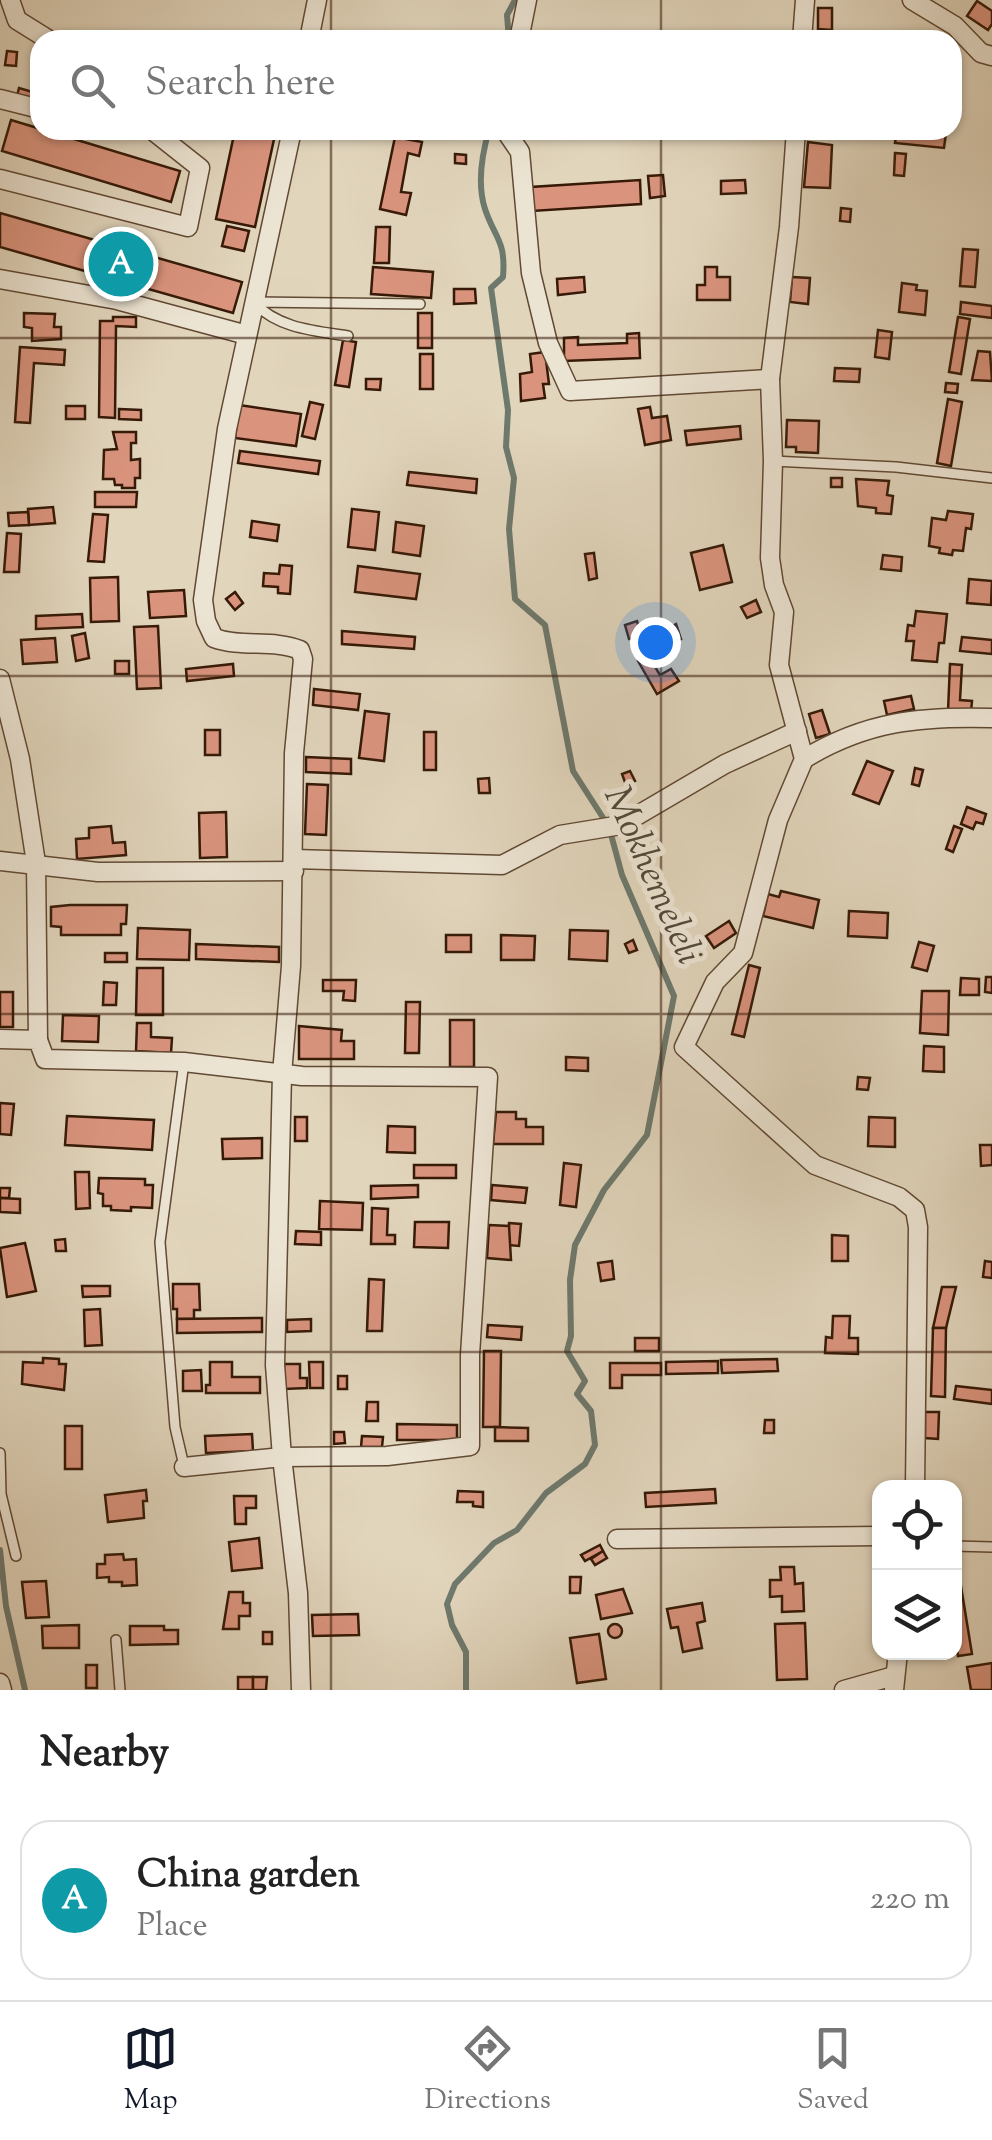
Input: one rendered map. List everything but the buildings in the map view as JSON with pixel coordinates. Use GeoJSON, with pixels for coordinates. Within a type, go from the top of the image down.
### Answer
{"type":"FeatureCollection","features":[{"type":"Feature","properties":{"kind":"street"},"geometry":{"type":"LineString","coordinates":[[10,0],[17,20],[33,30]]}},
{"type":"Feature","properties":{"kind":"street"},"geometry":{"type":"LineString","coordinates":[[311,30],[317,0]]}},
{"type":"Feature","properties":{"kind":"street"},"geometry":{"type":"LineString","coordinates":[[521,30],[527,0]]}},
{"type":"Feature","properties":{"kind":"street"},"geometry":{"type":"LineString","coordinates":[[803,30],[805,0]]}},
{"type":"Feature","properties":{"kind":"street"},"geometry":{"type":"LineString","coordinates":[[912,0],[959,30]]}},
{"type":"Feature","properties":{"kind":"street"},"geometry":{"type":"LineString","coordinates":[[962,33],[981,52],[992,56]]}},
{"type":"Feature","properties":{"kind":"street"},"geometry":{"type":"LineString","coordinates":[[0,99],[30,106]]}},
{"type":"Feature","properties":{"kind":"street"},"geometry":{"type":"LineString","coordinates":[[0,179],[188,227],[200,168],[165,140]]}},
{"type":"Feature","properties":{"kind":"street"},"geometry":{"type":"LineString","coordinates":[[290,140],[228,429],[203,600],[214,638],[288,645],[300,650],[303,660],[294,754],[291,966],[282,1074],[275,1364],[298,1593],[301,1690]]}},
{"type":"Feature","properties":{"kind":"street"},"geometry":{"type":"LineString","coordinates":[[512,140],[520,152],[530,272],[548,343],[570,391],[770,379]]}},
{"type":"Feature","properties":{"kind":"street"},"geometry":{"type":"LineString","coordinates":[[795,140],[770,379],[770,558],[784,612],[779,665],[804,759]]}},
{"type":"Feature","properties":{"kind":"street"},"geometry":{"type":"LineString","coordinates":[[0,279],[117,300],[247,335]]}},
{"type":"Feature","properties":{"kind":"street"},"geometry":{"type":"LineString","coordinates":[[0,679],[20,759],[36,863],[38,1040],[45,1058],[184,1062],[282,1074],[488,1077],[470,1354],[470,1446],[387,1456],[282,1457],[184,1466]]}},
{"type":"Feature","properties":{"kind":"street"},"geometry":{"type":"LineString","coordinates":[[916,1480],[915,1210],[899,1197],[815,1165],[684,1047],[715,982],[743,954],[778,820],[804,759],[862,730],[900,720],[992,718]]}},
{"type":"Feature","properties":{"kind":"street"},"geometry":{"type":"LineString","coordinates":[[0,861],[98,872],[294,865],[502,865],[560,835],[621,825],[724,764],[796,731]]}},
{"type":"Feature","properties":{"kind":"street"},"geometry":{"type":"LineString","coordinates":[[0,1039],[38,1040]]}},
{"type":"Feature","properties":{"kind":"street"},"geometry":{"type":"LineString","coordinates":[[617,1539],[872,1536]]}},
{"type":"Feature","properties":{"kind":"street"},"geometry":{"type":"LineString","coordinates":[[844,1690],[894,1683]]}},
{"type":"Feature","properties":{"kind":"lane"},"geometry":{"type":"LineString","coordinates":[[254,302],[420,304]]}},
{"type":"Feature","properties":{"kind":"lane"},"geometry":{"type":"LineString","coordinates":[[254,302],[265,315],[304,329],[348,336]]}},
{"type":"Feature","properties":{"kind":"lane"},"geometry":{"type":"LineString","coordinates":[[773,462],[896,467],[992,478]]}},
{"type":"Feature","properties":{"kind":"lane"},"geometry":{"type":"LineString","coordinates":[[184,1062],[160,1242],[175,1427],[184,1466]]}},
{"type":"Feature","properties":{"kind":"lane"},"geometry":{"type":"LineString","coordinates":[[0,1453],[2,1494],[16,1556]]}},
{"type":"Feature","properties":{"kind":"lane"},"geometry":{"type":"LineString","coordinates":[[962,1546],[992,1548]]}},
{"type":"Feature","properties":{"kind":"lane"},"geometry":{"type":"LineString","coordinates":[[116,1640],[120,1690]]}},
{"type":"Feature","properties":{"kind":"waterway","name":"Mokhemeleli"},"geometry":{"type":"LineString","coordinates":[[508,30],[507,15],[515,0]]}},
{"type":"Feature","properties":{"kind":"waterway","name":"Mokhemeleli"},"geometry":{"type":"LineString","coordinates":[[466,1690],[466,1652],[452,1625],[447,1604],[455,1584],[494,1543],[517,1530],[546,1493],[585,1464],[595,1445],[591,1411],[577,1394],[585,1381],[567,1351],[575,1245],[604,1190],[647,1135],[674,996],[622,875],[609,827],[573,771],[545,625],[515,599],[509,529],[514,478],[506,447],[508,410],[491,288],[503,277],[503,255],[481,189],[487,140]]}},
{"type":"Feature","properties":{"kind":"waterway"},"geometry":{"type":"LineString","coordinates":[[0,1550],[6,1606],[25,1690]]}},
{"type":"Feature","properties":{"kind":"place","name":"China garden"},"geometry":{"type":"Point","coordinates":[121,264]}}]}
